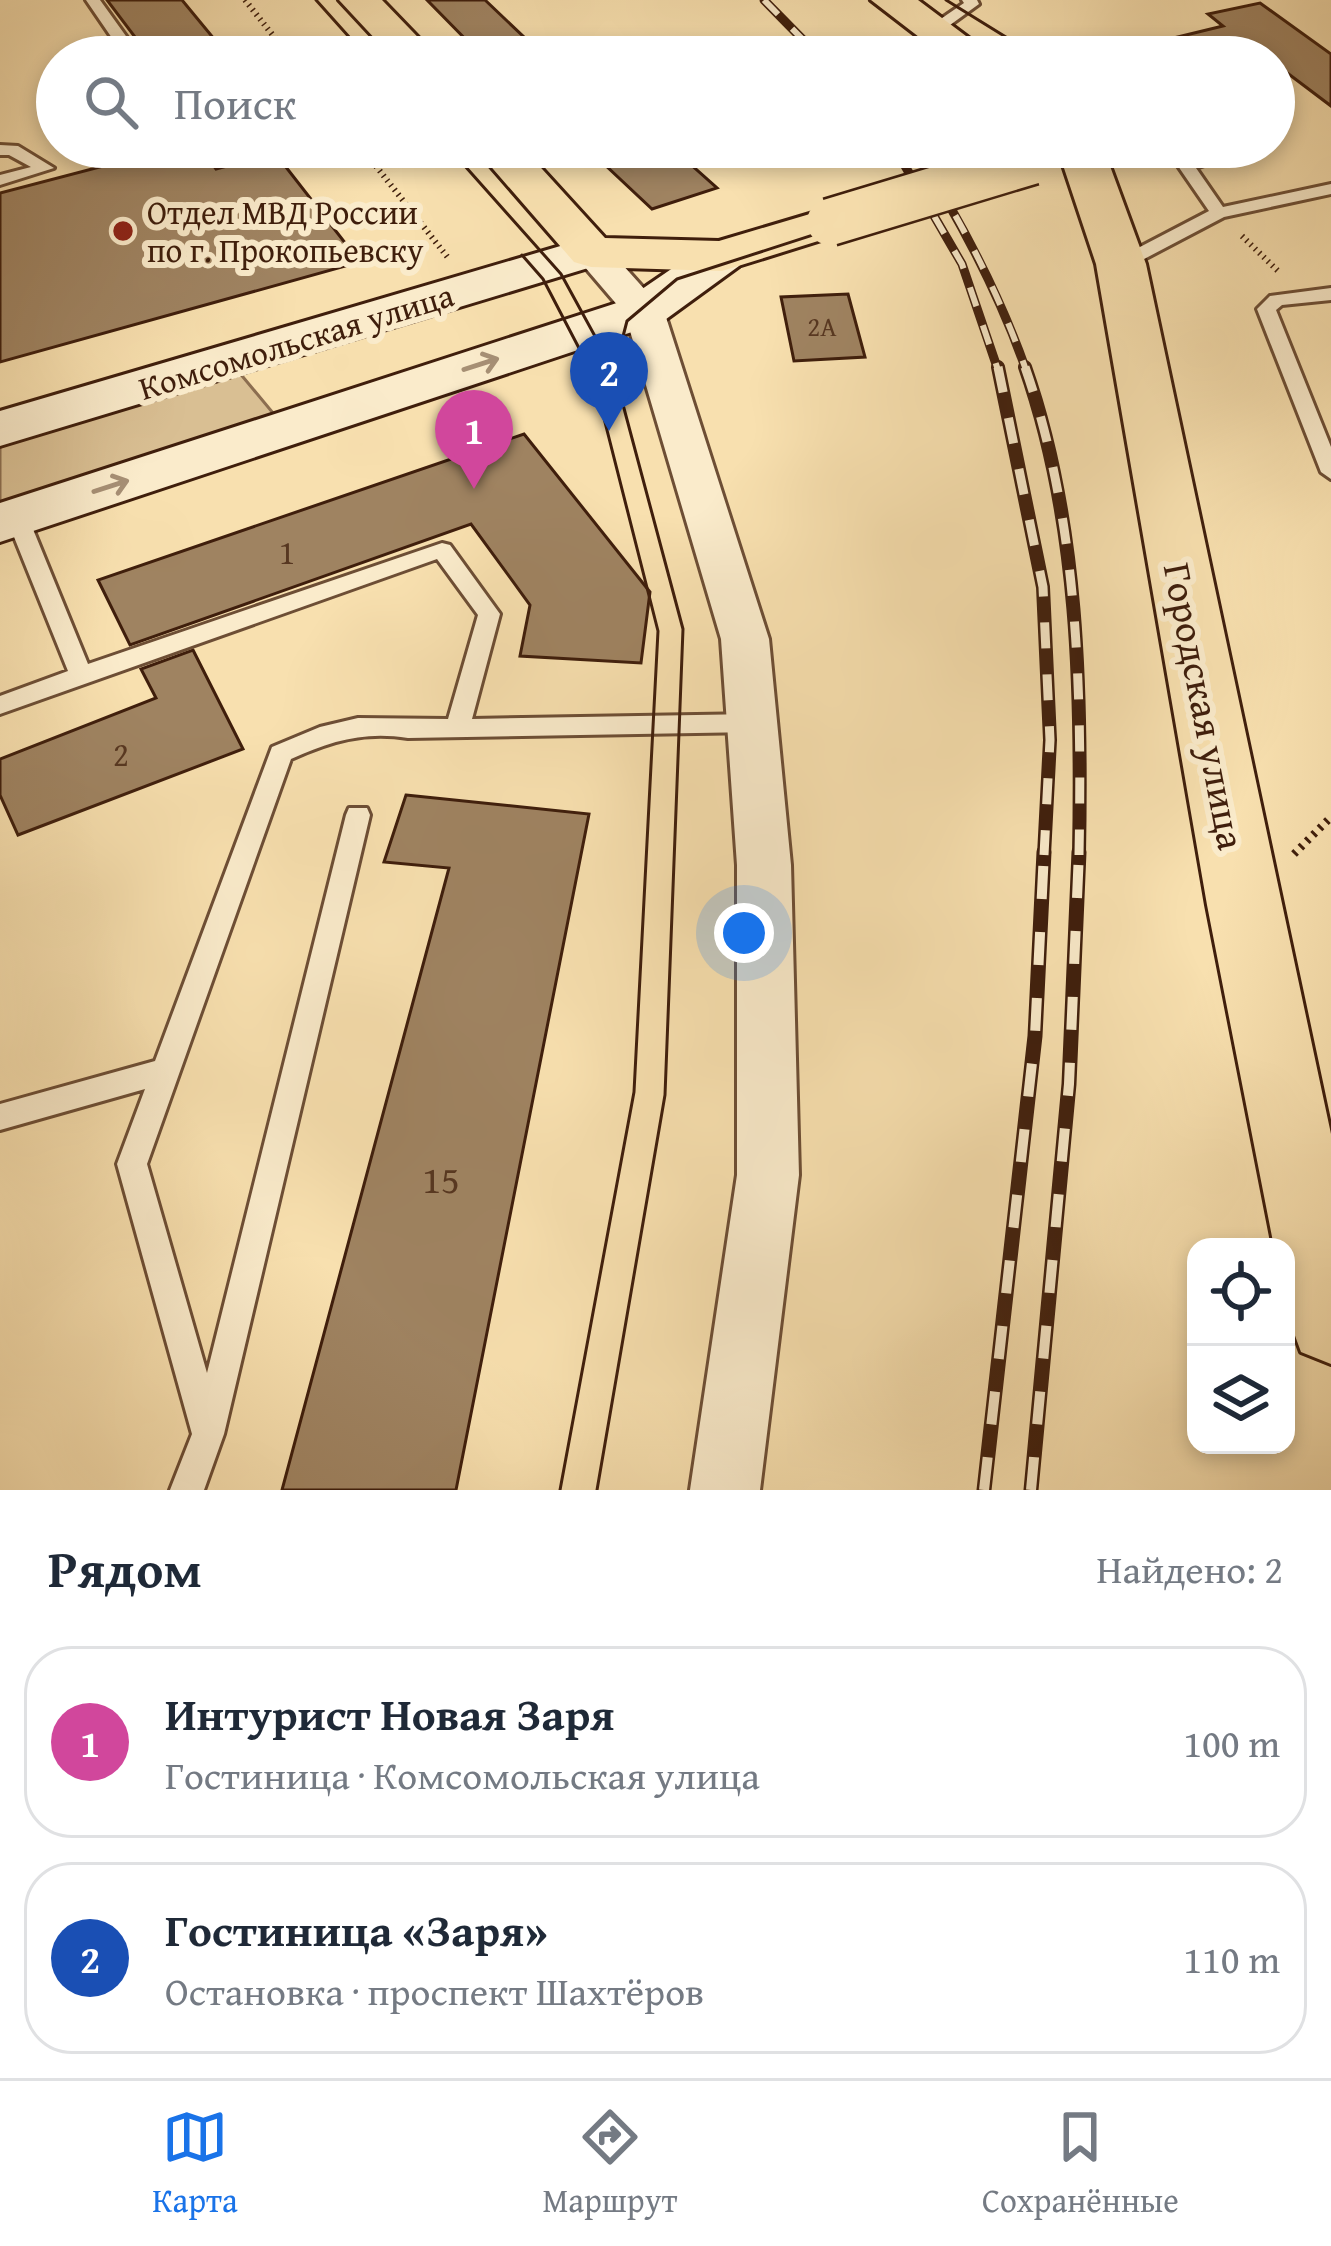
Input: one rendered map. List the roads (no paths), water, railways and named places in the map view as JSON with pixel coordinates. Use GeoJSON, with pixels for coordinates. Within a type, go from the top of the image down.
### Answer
{"type":"FeatureCollection","features":[{"type":"Feature","properties":{"kind":"main road"},"geometry":{"type":"LineString","coordinates":[[359,0],[395,36]]}},
{"type":"Feature","properties":{"kind":"main road"},"geometry":{"type":"LineString","coordinates":[[891,0],[943,36]]}},
{"type":"Feature","properties":{"kind":"main road"},"geometry":{"type":"LineString","coordinates":[[516,168],[591,252],[722,256],[1010,168]]}},
{"type":"Feature","properties":{"kind":"main road","name":"Городская улица"},"geometry":{"type":"LineString","coordinates":[[1071,168],[1121,264],[1326,1286]]}},
{"type":"Feature","properties":{"kind":"main road","name":"Комсомольская улица"},"geometry":{"type":"LineString","coordinates":[[0,429],[591,252]]}},
{"type":"Feature","properties":{"kind":"main road","name":"Комсомольская улица"},"geometry":{"type":"LineString","coordinates":[[8,520],[644,310],[722,256]]}},
{"type":"Feature","properties":{"kind":"street"},"geometry":{"type":"LineString","coordinates":[[591,252],[644,310],[745,639],[770,1007],[768,1175],[725,1490]]}},
{"type":"Feature","properties":{"kind":"lane"},"geometry":{"type":"LineString","coordinates":[[93,0],[119,36]]}},
{"type":"Feature","properties":{"kind":"lane"},"geometry":{"type":"LineString","coordinates":[[934,30],[972,4],[969,0]]}},
{"type":"Feature","properties":{"kind":"lane"},"geometry":{"type":"LineString","coordinates":[[0,150],[12,150],[36,163]]}},
{"type":"Feature","properties":{"kind":"lane"},"geometry":{"type":"LineString","coordinates":[[0,180],[46,168]]}},
{"type":"Feature","properties":{"kind":"lane"},"geometry":{"type":"LineString","coordinates":[[1187,168],[1219,213]]}},
{"type":"Feature","properties":{"kind":"lane"},"geometry":{"type":"LineString","coordinates":[[1121,264],[1219,213],[1331,189]]}},
{"type":"Feature","properties":{"kind":"lane"},"geometry":{"type":"LineString","coordinates":[[1308,194],[1331,202]]}},
{"type":"Feature","properties":{"kind":"lane"},"geometry":{"type":"LineString","coordinates":[[1331,294],[1301,294],[1276,300],[1266,309],[1331,472]]}},
{"type":"Feature","properties":{"kind":"lane"},"geometry":{"type":"LineString","coordinates":[[8,520],[81,675]]}},
{"type":"Feature","properties":{"kind":"lane"},"geometry":{"type":"LineString","coordinates":[[0,705],[442,550],[489,614],[458,728]]}},
{"type":"Feature","properties":{"kind":"lane"},"geometry":{"type":"LineString","coordinates":[[208,1434],[132,1164],[281,753],[332,730],[373,721],[408,729],[754,723]]}},
{"type":"Feature","properties":{"kind":"lane"},"geometry":{"type":"LineString","coordinates":[[187,1490],[208,1434],[358,815]]}},
{"type":"Feature","properties":{"kind":"lane"},"geometry":{"type":"LineString","coordinates":[[0,1117],[165,1071]]}},
{"type":"Feature","properties":{"kind":"tram line"},"geometry":{"type":"LineString","coordinates":[[316,0],[348,36]]}},
{"type":"Feature","properties":{"kind":"tram line"},"geometry":{"type":"LineString","coordinates":[[946,0],[1004,36]]}},
{"type":"Feature","properties":{"kind":"tram line"},"geometry":{"type":"LineString","coordinates":[[467,168],[561,274],[614,371]]}},
{"type":"Feature","properties":{"kind":"tram line"},"geometry":{"type":"LineString","coordinates":[[614,371],[627,321],[677,279],[1020,168]]}},
{"type":"Feature","properties":{"kind":"tram line"},"geometry":{"type":"LineString","coordinates":[[522,255],[543,279],[593,375],[658,631],[634,1092],[560,1490]]}},
{"type":"Feature","properties":{"kind":"tram line"},"geometry":{"type":"LineString","coordinates":[[597,1490],[665,1095],[683,629],[614,371]]}},
{"type":"Feature","properties":{"kind":"railway"},"geometry":{"type":"LineString","coordinates":[[764,0],[799,36]]}},
{"type":"Feature","properties":{"kind":"railway"},"geometry":{"type":"LineString","coordinates":[[906,168],[962,264],[998,370]]}},
{"type":"Feature","properties":{"kind":"railway"},"geometry":{"type":"LineString","coordinates":[[927,168],[977,256],[1026,369]]}},
{"type":"Feature","properties":{"kind":"railway"},"geometry":{"type":"LineString","coordinates":[[998,367],[1043,587],[1050,740],[1044,855]]}},
{"type":"Feature","properties":{"kind":"railway"},"geometry":{"type":"LineString","coordinates":[[1026,369],[1057,486],[1067,547],[1077,670],[1079,852]]}},
{"type":"Feature","properties":{"kind":"railway"},"geometry":{"type":"LineString","coordinates":[[984,1490],[1035,1036],[1044,852]]}},
{"type":"Feature","properties":{"kind":"railway"},"geometry":{"type":"LineString","coordinates":[[1031,1490],[1069,1084],[1079,852]]}},
{"type":"Feature","properties":{"kind":"place","name":"Отдел МВД России по г. Прокопьевску"},"geometry":{"type":"Point","coordinates":[123,231]}},
{"type":"Feature","properties":{"kind":"place","name":"Гостиница «Заря»"},"geometry":{"type":"Point","coordinates":[609,431]}},
{"type":"Feature","properties":{"kind":"place","name":"Интурист Новая Заря"},"geometry":{"type":"Point","coordinates":[474,489]}}]}
